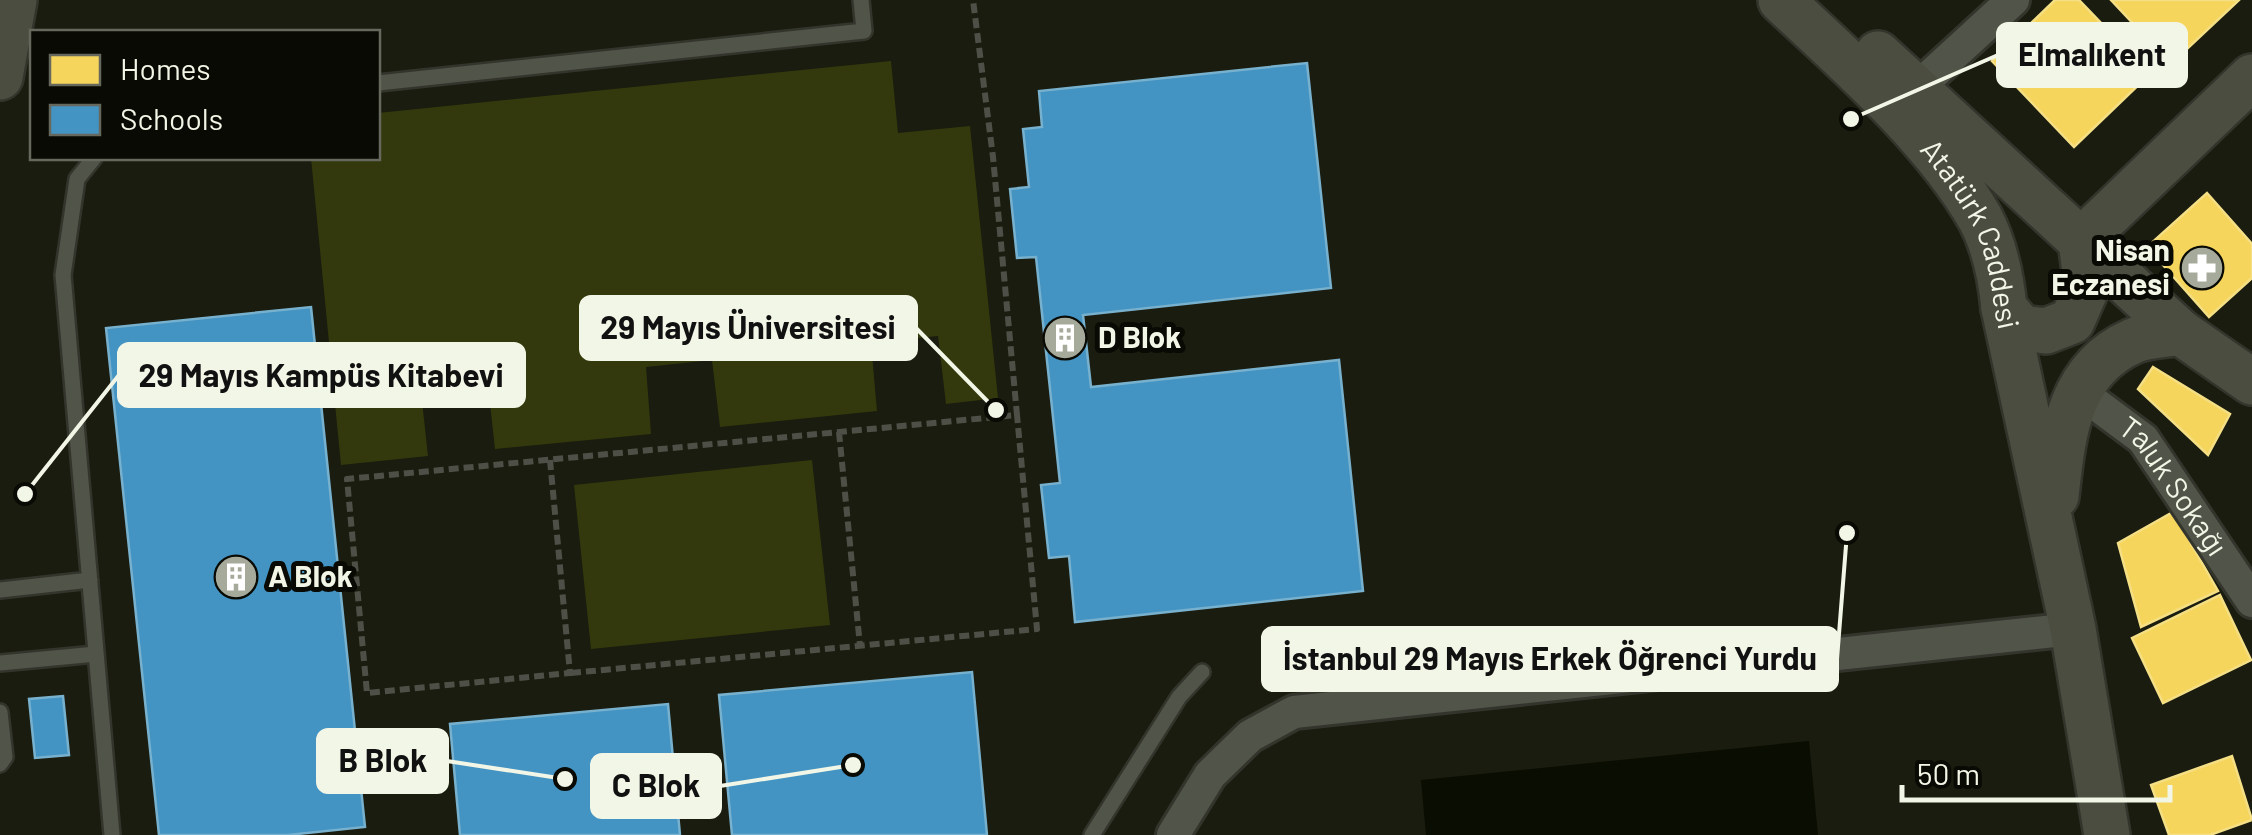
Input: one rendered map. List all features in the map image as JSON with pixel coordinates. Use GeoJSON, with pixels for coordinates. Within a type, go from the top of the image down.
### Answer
{"type":"FeatureCollection","features":[{"type":"Feature","properties":{"kind":"main road"},"geometry":{"type":"LineString","coordinates":[[0,77],[14,0]]}},
{"type":"Feature","properties":{"kind":"main road","name":"Atatürk Caddesi"},"geometry":{"type":"LineString","coordinates":[[1780,0],[1876,90],[1947,171],[1981,220],[2001,271],[2004,308],[2020,328],[2046,331],[2072,320],[2087,287],[2081,241]]}},
{"type":"Feature","properties":{"kind":"main road","name":"Atatürk Caddesi"},"geometry":{"type":"LineString","coordinates":[[1823,0],[2180,332],[2252,382]]}},
{"type":"Feature","properties":{"kind":"main road"},"geometry":{"type":"LineString","coordinates":[[2081,241],[2252,76]]}},
{"type":"Feature","properties":{"kind":"main road"},"geometry":{"type":"LineString","coordinates":[[2004,308],[2073,629],[2108,835]]}},
{"type":"Feature","properties":{"kind":"main road"},"geometry":{"type":"LineString","coordinates":[[2052,533],[2061,453],[2076,390],[2102,363],[2134,340],[2180,332]]}},
{"type":"Feature","properties":{"kind":"street"},"geometry":{"type":"LineString","coordinates":[[1916,90],[2013,0]]}},
{"type":"Feature","properties":{"kind":"street","name":"Taluk Sokağı"},"geometry":{"type":"LineString","coordinates":[[2076,390],[2143,439],[2252,600]]}},
{"type":"Feature","properties":{"kind":"street"},"geometry":{"type":"LineString","coordinates":[[1173,835],[1210,776],[1236,749],[1250,736],[1294,712],[2073,629]]}},
{"type":"Feature","properties":{"kind":"lane"},"geometry":{"type":"LineString","coordinates":[[380,84],[864,32],[861,0]]}},
{"type":"Feature","properties":{"kind":"lane"},"geometry":{"type":"LineString","coordinates":[[92,160],[77,179],[63,276],[112,835]]}},
{"type":"Feature","properties":{"kind":"lane"},"geometry":{"type":"LineString","coordinates":[[0,590],[90,580]]}},
{"type":"Feature","properties":{"kind":"lane"},"geometry":{"type":"LineString","coordinates":[[0,663],[96,654]]}},
{"type":"Feature","properties":{"kind":"lane"},"geometry":{"type":"LineString","coordinates":[[1092,835],[1179,696],[1202,672]]}},
{"type":"Feature","properties":{"kind":"lane"},"geometry":{"type":"LineString","coordinates":[[0,712],[4,758],[0,764]]}},
{"type":"Feature","properties":{"kind":"path"},"geometry":{"type":"LineString","coordinates":[[973,0],[992,157],[1017,415],[1037,629],[367,693],[347,479],[1017,415]]}},
{"type":"Feature","properties":{"kind":"path"},"geometry":{"type":"LineString","coordinates":[[839,432],[860,646]]}},
{"type":"Feature","properties":{"kind":"path"},"geometry":{"type":"LineString","coordinates":[[550,460],[570,673]]}},
{"type":"Feature","properties":{"kind":"green space"},"geometry":{"type":"Polygon","coordinates":[[[891,61],[898,133],[970,126],[998,398],[946,404],[938,336],[871,343],[877,411],[720,427],[712,360],[646,367],[651,434],[495,449],[488,385],[421,392],[428,456],[341,465],[311,160],[380,160],[380,113],[891,61]]]}},
{"type":"Feature","properties":{"kind":"green space"},"geometry":{"type":"Polygon","coordinates":[[[812,460],[830,625],[591,649],[574,485],[812,460]]]}},
{"type":"Feature","properties":{"kind":"shaded area"},"geometry":{"type":"Polygon","coordinates":[[[1809,741],[1818,835],[1426,835],[1421,780],[1809,741]]]}},
{"type":"Feature","properties":{"kind":"building: Homes"},"geometry":{"type":"Polygon","coordinates":[[[2055,0],[2079,0],[2150,74],[2074,147],[1992,61],[2055,0]]]}},
{"type":"Feature","properties":{"kind":"building: Homes"},"geometry":{"type":"Polygon","coordinates":[[[2111,0],[2239,0],[2171,64],[2111,0]]]}},
{"type":"Feature","properties":{"kind":"building: Homes"},"geometry":{"type":"Polygon","coordinates":[[[2207,193],[2252,244],[2252,278],[2209,317],[2147,247],[2207,193]]]}},
{"type":"Feature","properties":{"kind":"building: Homes"},"geometry":{"type":"Polygon","coordinates":[[[2153,367],[2230,414],[2208,455],[2138,389],[2153,367]]]}},
{"type":"Feature","properties":{"kind":"building: Homes"},"geometry":{"type":"Polygon","coordinates":[[[2173,512],[2218,591],[2141,627],[2118,543],[2173,512]]]}},
{"type":"Feature","properties":{"kind":"building: Homes"},"geometry":{"type":"Polygon","coordinates":[[[2220,595],[2251,660],[2163,703],[2132,638],[2220,595]]]}},
{"type":"Feature","properties":{"kind":"building: Homes"},"geometry":{"type":"Polygon","coordinates":[[[2232,756],[2252,820],[2210,835],[2169,835],[2151,785],[2232,756]]]}},
{"type":"Feature","properties":{"kind":"building: Schools","name":"D Blok"},"geometry":{"type":"Polygon","coordinates":[[[1307,63],[1331,288],[1083,315],[1091,387],[1339,360],[1363,591],[1075,622],[1069,556],[1049,558],[1041,485],[1060,483],[1036,257],[1017,258],[1010,189],[1029,187],[1023,129],[1042,127],[1039,91],[1307,63]]]}},
{"type":"Feature","properties":{"kind":"building: Schools","name":"A Blok"},"geometry":{"type":"Polygon","coordinates":[[[311,307],[365,827],[288,835],[159,835],[106,328],[311,307]]]}},
{"type":"Feature","properties":{"kind":"building: Schools"},"geometry":{"type":"Polygon","coordinates":[[[972,672],[987,835],[732,835],[719,695],[972,672]]]}},
{"type":"Feature","properties":{"kind":"building: Schools"},"geometry":{"type":"Polygon","coordinates":[[[63,696],[69,755],[35,758],[29,699],[63,696]]]}},
{"type":"Feature","properties":{"kind":"building: Schools"},"geometry":{"type":"Polygon","coordinates":[[[668,704],[680,835],[460,835],[450,724],[668,704]]]}},
{"type":"Feature","properties":{"kind":"place","name":"Elmalıkent"},"geometry":{"type":"Point","coordinates":[1851,119]}},
{"type":"Feature","properties":{"kind":"place","name":"Nisan Eczanesi"},"geometry":{"type":"Point","coordinates":[2202,268]}},
{"type":"Feature","properties":{"kind":"place","name":"D Blok"},"geometry":{"type":"Point","coordinates":[1065,338]}},
{"type":"Feature","properties":{"kind":"place","name":"29 Mayıs Üniversitesi"},"geometry":{"type":"Point","coordinates":[996,410]}},
{"type":"Feature","properties":{"kind":"place","name":"29 Mayıs Kampüs Kitabevi"},"geometry":{"type":"Point","coordinates":[25,494]}},
{"type":"Feature","properties":{"kind":"place","name":"İstanbul 29 Mayıs Erkek Öğrenci Yurdu"},"geometry":{"type":"Point","coordinates":[1847,533]}},
{"type":"Feature","properties":{"kind":"place","name":"A Blok"},"geometry":{"type":"Point","coordinates":[236,577]}},
{"type":"Feature","properties":{"kind":"place","name":"C Blok"},"geometry":{"type":"Point","coordinates":[853,765]}},
{"type":"Feature","properties":{"kind":"place","name":"B Blok"},"geometry":{"type":"Point","coordinates":[565,779]}}]}
